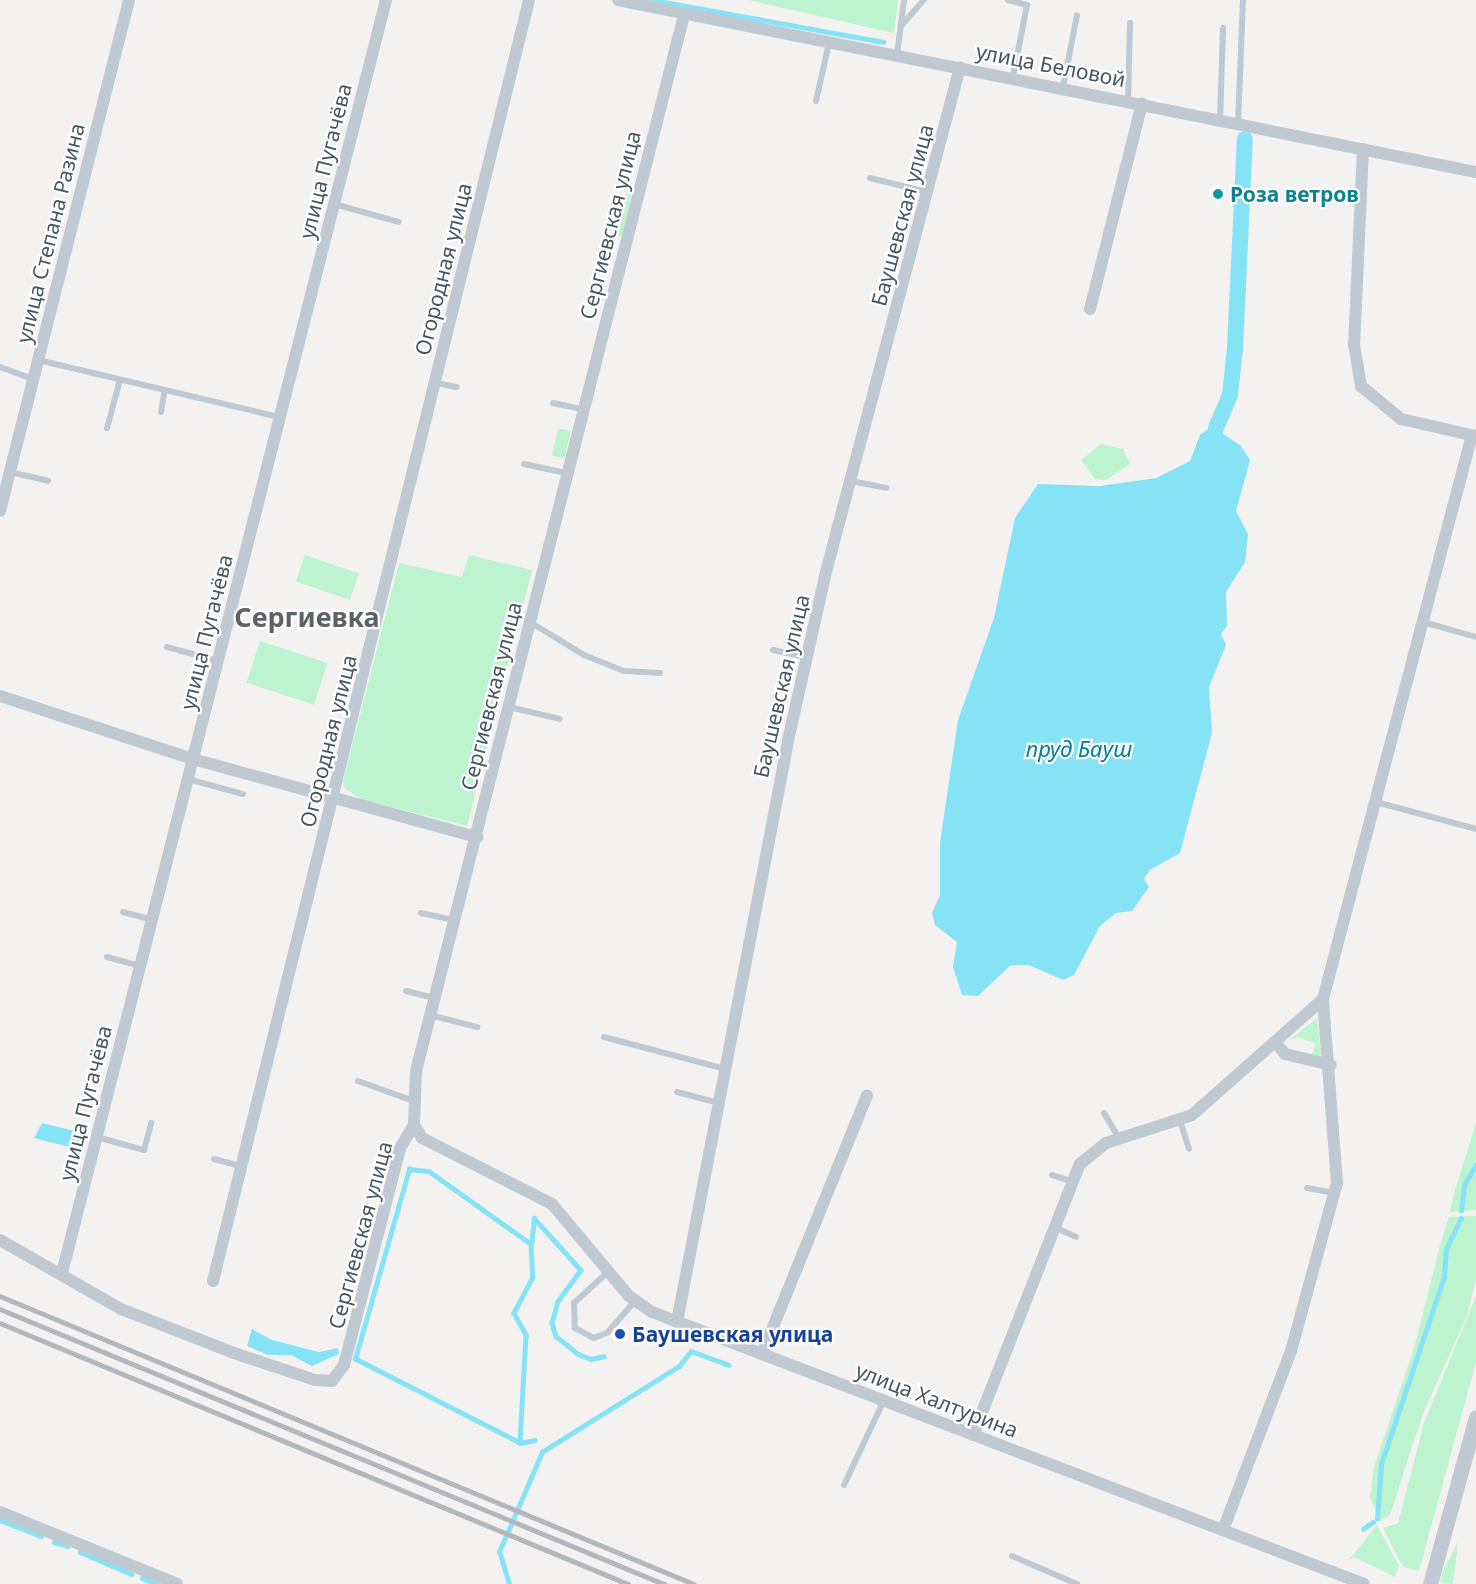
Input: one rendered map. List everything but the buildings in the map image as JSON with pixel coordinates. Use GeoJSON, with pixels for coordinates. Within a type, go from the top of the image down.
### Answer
{"type":"FeatureCollection","features":[{"type":"Feature","properties":{"kind":"street","name":"улица Степана Разина"},"geometry":{"type":"LineString","coordinates":[[1,502],[129,0]]}},
{"type":"Feature","properties":{"kind":"street","name":"улица Пугачёва"},"geometry":{"type":"LineString","coordinates":[[62,1273],[386,0]]}},
{"type":"Feature","properties":{"kind":"street","name":"Огородная улица"},"geometry":{"type":"LineString","coordinates":[[213,1281],[529,0]]}},
{"type":"Feature","properties":{"kind":"street","name":"улица Беловой"},"geometry":{"type":"LineString","coordinates":[[618,0],[684,15],[1063,87],[1476,172]]}},
{"type":"Feature","properties":{"kind":"street","name":"Сергиевская улица"},"geometry":{"type":"LineString","coordinates":[[62,1273],[121,1309],[265,1364],[332,1381],[344,1365],[400,1148],[414,1125],[411,1100],[434,998],[477,837],[582,409],[684,15]]}},
{"type":"Feature","properties":{"kind":"street","name":"Баушевская улица"},"geometry":{"type":"LineString","coordinates":[[677,1322],[807,657],[850,481],[960,67]]}},
{"type":"Feature","properties":{"kind":"street"},"geometry":{"type":"LineString","coordinates":[[1090,309],[1142,104]]}},
{"type":"Feature","properties":{"kind":"street"},"geometry":{"type":"LineString","coordinates":[[1222,1530],[1291,1351],[1335,1193],[1338,1158],[1323,999],[1474,436],[1401,419],[1361,386],[1354,344],[1363,149]]}},
{"type":"Feature","properties":{"kind":"street"},"geometry":{"type":"LineString","coordinates":[[0,696],[193,759],[477,837]]}},
{"type":"Feature","properties":{"kind":"street"},"geometry":{"type":"LineString","coordinates":[[973,1435],[1071,1181],[1092,1151],[1120,1139],[1180,1121],[1208,1104],[1323,999]]}},
{"type":"Feature","properties":{"kind":"street"},"geometry":{"type":"LineString","coordinates":[[1275,1042],[1285,1054],[1311,1065],[1331,1065]]}},
{"type":"Feature","properties":{"kind":"street"},"geometry":{"type":"LineString","coordinates":[[762,1354],[867,1095]]}},
{"type":"Feature","properties":{"kind":"street","name":"улица Халтурина"},"geometry":{"type":"LineString","coordinates":[[414,1125],[422,1138],[552,1204],[634,1302],[677,1322],[1364,1584]]}},
{"type":"Feature","properties":{"kind":"street"},"geometry":{"type":"LineString","coordinates":[[0,1240],[62,1273]]}},
{"type":"Feature","properties":{"kind":"street"},"geometry":{"type":"LineString","coordinates":[[1430,1584],[1475,1426]]}},
{"type":"Feature","properties":{"kind":"street"},"geometry":{"type":"LineString","coordinates":[[0,1512],[177,1584]]}},
{"type":"Feature","properties":{"kind":"lane"},"geometry":{"type":"LineString","coordinates":[[897,55],[904,0]]}},
{"type":"Feature","properties":{"kind":"lane"},"geometry":{"type":"LineString","coordinates":[[901,27],[924,0]]}},
{"type":"Feature","properties":{"kind":"lane"},"geometry":{"type":"LineString","coordinates":[[1008,0],[1027,5],[1013,77]]}},
{"type":"Feature","properties":{"kind":"lane"},"geometry":{"type":"LineString","coordinates":[[1238,124],[1243,0]]}},
{"type":"Feature","properties":{"kind":"lane"},"geometry":{"type":"LineString","coordinates":[[1063,87],[1077,15]]}},
{"type":"Feature","properties":{"kind":"lane"},"geometry":{"type":"LineString","coordinates":[[1128,101],[1130,23]]}},
{"type":"Feature","properties":{"kind":"lane"},"geometry":{"type":"LineString","coordinates":[[1220,120],[1223,28]]}},
{"type":"Feature","properties":{"kind":"lane"},"geometry":{"type":"LineString","coordinates":[[816,101],[829,42]]}},
{"type":"Feature","properties":{"kind":"lane"},"geometry":{"type":"LineString","coordinates":[[870,178],[928,192]]}},
{"type":"Feature","properties":{"kind":"lane"},"geometry":{"type":"LineString","coordinates":[[334,204],[399,222]]}},
{"type":"Feature","properties":{"kind":"lane"},"geometry":{"type":"LineString","coordinates":[[38,360],[279,417]]}},
{"type":"Feature","properties":{"kind":"lane"},"geometry":{"type":"LineString","coordinates":[[0,367],[33,379]]}},
{"type":"Feature","properties":{"kind":"lane"},"geometry":{"type":"LineString","coordinates":[[107,428],[120,380]]}},
{"type":"Feature","properties":{"kind":"lane"},"geometry":{"type":"LineString","coordinates":[[435,383],[458,387]]}},
{"type":"Feature","properties":{"kind":"lane"},"geometry":{"type":"LineString","coordinates":[[161,412],[165,390]]}},
{"type":"Feature","properties":{"kind":"lane"},"geometry":{"type":"LineString","coordinates":[[553,403],[582,409]]}},
{"type":"Feature","properties":{"kind":"lane"},"geometry":{"type":"LineString","coordinates":[[524,464],[566,473]]}},
{"type":"Feature","properties":{"kind":"lane"},"geometry":{"type":"LineString","coordinates":[[10,472],[48,481]]}},
{"type":"Feature","properties":{"kind":"lane"},"geometry":{"type":"LineString","coordinates":[[850,481],[886,488]]}},
{"type":"Feature","properties":{"kind":"lane"},"geometry":{"type":"LineString","coordinates":[[530,621],[584,655],[624,671],[660,673]]}},
{"type":"Feature","properties":{"kind":"lane"},"geometry":{"type":"LineString","coordinates":[[1423,622],[1476,636]]}},
{"type":"Feature","properties":{"kind":"lane"},"geometry":{"type":"LineString","coordinates":[[167,647],[219,662]]}},
{"type":"Feature","properties":{"kind":"lane"},"geometry":{"type":"LineString","coordinates":[[773,650],[807,657]]}},
{"type":"Feature","properties":{"kind":"lane"},"geometry":{"type":"LineString","coordinates":[[509,707],[560,720]]}},
{"type":"Feature","properties":{"kind":"lane"},"geometry":{"type":"LineString","coordinates":[[188,779],[243,794]]}},
{"type":"Feature","properties":{"kind":"lane"},"geometry":{"type":"LineString","coordinates":[[1376,802],[1476,829]]}},
{"type":"Feature","properties":{"kind":"lane"},"geometry":{"type":"LineString","coordinates":[[123,912],[152,920]]}},
{"type":"Feature","properties":{"kind":"lane"},"geometry":{"type":"LineString","coordinates":[[421,913],[455,920]]}},
{"type":"Feature","properties":{"kind":"lane"},"geometry":{"type":"LineString","coordinates":[[107,957],[140,966]]}},
{"type":"Feature","properties":{"kind":"lane"},"geometry":{"type":"LineString","coordinates":[[406,991],[434,998]]}},
{"type":"Feature","properties":{"kind":"lane"},"geometry":{"type":"LineString","coordinates":[[430,1015],[477,1027]]}},
{"type":"Feature","properties":{"kind":"lane"},"geometry":{"type":"LineString","coordinates":[[604,1037],[726,1069]]}},
{"type":"Feature","properties":{"kind":"lane"},"geometry":{"type":"LineString","coordinates":[[358,1081],[411,1100]]}},
{"type":"Feature","properties":{"kind":"lane"},"geometry":{"type":"LineString","coordinates":[[676,1092],[720,1104]]}},
{"type":"Feature","properties":{"kind":"lane"},"geometry":{"type":"LineString","coordinates":[[1104,1113],[1120,1139]]}},
{"type":"Feature","properties":{"kind":"lane"},"geometry":{"type":"LineString","coordinates":[[1180,1121],[1189,1149]]}},
{"type":"Feature","properties":{"kind":"lane"},"geometry":{"type":"LineString","coordinates":[[96,1137],[144,1150],[152,1123]]}},
{"type":"Feature","properties":{"kind":"lane"},"geometry":{"type":"LineString","coordinates":[[214,1159],[241,1167]]}},
{"type":"Feature","properties":{"kind":"lane"},"geometry":{"type":"LineString","coordinates":[[1052,1175],[1071,1181]]}},
{"type":"Feature","properties":{"kind":"lane"},"geometry":{"type":"LineString","coordinates":[[1306,1188],[1335,1193]]}},
{"type":"Feature","properties":{"kind":"lane"},"geometry":{"type":"LineString","coordinates":[[1053,1227],[1076,1237]]}},
{"type":"Feature","properties":{"kind":"lane"},"geometry":{"type":"LineString","coordinates":[[609,1270],[574,1303],[575,1328],[594,1338],[608,1332],[634,1302]]}},
{"type":"Feature","properties":{"kind":"lane"},"geometry":{"type":"LineString","coordinates":[[844,1485],[884,1401]]}},
{"type":"Feature","properties":{"kind":"lane"},"geometry":{"type":"LineString","coordinates":[[1012,1556],[1077,1584]]}},
{"type":"Feature","properties":{"kind":"green space"},"geometry":{"type":"Polygon","coordinates":[[[748,0],[898,0],[894,33],[748,0]]]}},
{"type":"Feature","properties":{"kind":"green space"},"geometry":{"type":"Polygon","coordinates":[[[628,184],[633,185],[623,237],[618,236],[628,184]]]}},
{"type":"Feature","properties":{"kind":"green space"},"geometry":{"type":"Polygon","coordinates":[[[558,428],[571,431],[564,458],[552,455],[558,428]]]}},
{"type":"Feature","properties":{"kind":"green space"},"geometry":{"type":"Polygon","coordinates":[[[1101,444],[1123,449],[1130,464],[1106,480],[1095,479],[1081,460],[1101,444]]]}},
{"type":"Feature","properties":{"kind":"green space"},"geometry":{"type":"Polygon","coordinates":[[[305,555],[359,574],[350,600],[296,581],[305,555]]]}},
{"type":"Feature","properties":{"kind":"green space"},"geometry":{"type":"Polygon","coordinates":[[[469,555],[532,570],[467,826],[363,800],[345,789],[343,781],[399,563],[462,577],[469,555]]]}},
{"type":"Feature","properties":{"kind":"green space"},"geometry":{"type":"Polygon","coordinates":[[[260,641],[328,663],[314,705],[246,683],[260,641]]]}},
{"type":"Feature","properties":{"kind":"green space"},"geometry":{"type":"Polygon","coordinates":[[[1317,1018],[1321,1055],[1310,1059],[1316,1044],[1298,1037],[1288,1041],[1317,1018]]]}},
{"type":"Feature","properties":{"kind":"green space"},"geometry":{"type":"Polygon","coordinates":[[[1476,1123],[1476,1210],[1450,1212],[1455,1190],[1476,1123]]]}},
{"type":"Feature","properties":{"kind":"green space"},"geometry":{"type":"Polygon","coordinates":[[[1476,1216],[1476,1279],[1467,1316],[1422,1416],[1390,1515],[1380,1521],[1370,1497],[1374,1467],[1415,1345],[1440,1245],[1449,1217],[1476,1216]]]}},
{"type":"Feature","properties":{"kind":"green space"},"geometry":{"type":"Polygon","coordinates":[[[1476,1296],[1476,1362],[1419,1571],[1403,1567],[1383,1528],[1398,1523],[1424,1423],[1476,1296]]]}},
{"type":"Feature","properties":{"kind":"green space"},"geometry":{"type":"Polygon","coordinates":[[[1377,1525],[1399,1566],[1395,1577],[1354,1557],[1349,1560],[1377,1525]]]}},
{"type":"Feature","properties":{"kind":"green space"},"geometry":{"type":"Polygon","coordinates":[[[1458,1542],[1453,1584],[1440,1582],[1443,1571],[1458,1542]]]}},
{"type":"Feature","properties":{"kind":"water","name":"пруд Бауш"},"geometry":{"type":"Polygon","coordinates":[[[1212,426],[1241,446],[1250,460],[1236,511],[1248,534],[1245,562],[1226,592],[1227,626],[1221,634],[1226,645],[1209,687],[1212,733],[1180,853],[1150,870],[1144,879],[1149,887],[1132,911],[1116,913],[1100,926],[1074,975],[1063,980],[1029,965],[1011,965],[978,996],[962,995],[953,967],[957,942],[935,925],[932,913],[940,895],[940,843],[958,720],[994,618],[1015,518],[1038,484],[1100,486],[1156,478],[1190,461],[1200,435],[1212,426]]]}},
{"type":"Feature","properties":{"kind":"water"},"geometry":{"type":"Polygon","coordinates":[[[42,1123],[79,1132],[81,1150],[34,1138],[42,1123]]]}},
{"type":"Feature","properties":{"kind":"water"},"geometry":{"type":"Polygon","coordinates":[[[252,1329],[272,1340],[319,1352],[338,1348],[339,1354],[312,1366],[291,1355],[268,1355],[247,1346],[252,1329]]]}},
{"type":"Feature","properties":{"kind":"waterway"},"geometry":{"type":"LineString","coordinates":[[653,0],[883,42]]}},
{"type":"Feature","properties":{"kind":"waterway"},"geometry":{"type":"LineString","coordinates":[[1216,428],[1230,395],[1235,348],[1245,139]]}},
{"type":"Feature","properties":{"kind":"waterway"},"geometry":{"type":"LineString","coordinates":[[1461,1211],[1464,1185],[1476,1165]]}},
{"type":"Feature","properties":{"kind":"waterway"},"geometry":{"type":"LineString","coordinates":[[520,1443],[355,1359],[409,1169],[429,1171],[531,1244],[533,1277],[514,1313],[526,1335],[520,1443],[535,1440]]}},
{"type":"Feature","properties":{"kind":"waterway"},"geometry":{"type":"LineString","coordinates":[[531,1244],[534,1218],[581,1270],[558,1302],[552,1323],[556,1336],[578,1354],[591,1359],[604,1356]]}},
{"type":"Feature","properties":{"kind":"waterway"},"geometry":{"type":"LineString","coordinates":[[1377,1519],[1381,1464],[1444,1277],[1446,1249],[1461,1218]]}},
{"type":"Feature","properties":{"kind":"waterway"},"geometry":{"type":"LineString","coordinates":[[509,1584],[499,1552],[542,1452],[679,1366],[691,1351],[729,1365]]}},
{"type":"Feature","properties":{"kind":"waterway"},"geometry":{"type":"LineString","coordinates":[[0,1520],[41,1536]]}},
{"type":"Feature","properties":{"kind":"waterway"},"geometry":{"type":"LineString","coordinates":[[1363,1529],[1373,1522]]}},
{"type":"Feature","properties":{"kind":"waterway"},"geometry":{"type":"LineString","coordinates":[[54,1542],[67,1546]]}},
{"type":"Feature","properties":{"kind":"waterway"},"geometry":{"type":"LineString","coordinates":[[80,1552],[131,1574]]}},
{"type":"Feature","properties":{"kind":"waterway"},"geometry":{"type":"LineString","coordinates":[[142,1578],[157,1584]]}},
{"type":"Feature","properties":{"kind":"railway"},"geometry":{"type":"LineString","coordinates":[[0,1296],[694,1584]]}},
{"type":"Feature","properties":{"kind":"railway"},"geometry":{"type":"LineString","coordinates":[[0,1309],[664,1584]]}},
{"type":"Feature","properties":{"kind":"railway"},"geometry":{"type":"LineString","coordinates":[[0,1323],[628,1584]]}},
{"type":"Feature","properties":{"kind":"place","name":"Роза ветров"},"geometry":{"type":"Point","coordinates":[1218,194]}},
{"type":"Feature","properties":{"kind":"place","name":"Баушевская улица"},"geometry":{"type":"Point","coordinates":[620,1334]}},
{"type":"Feature","properties":{"kind":"district","name":"Сергиевка"},"geometry":{"type":"Point","coordinates":[307,617]}}]}
